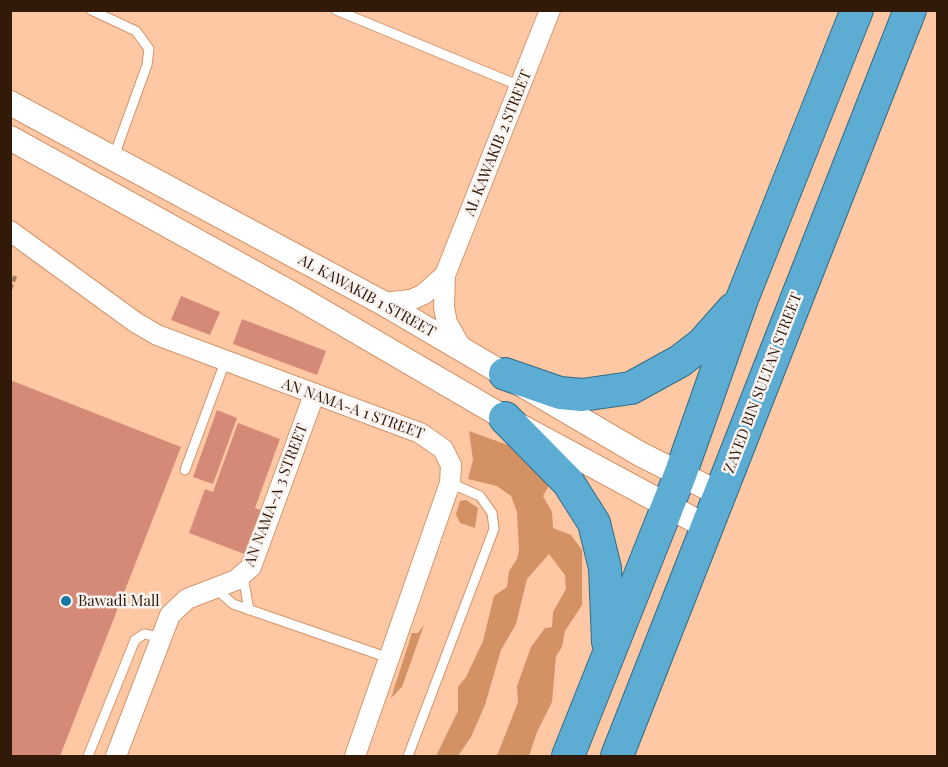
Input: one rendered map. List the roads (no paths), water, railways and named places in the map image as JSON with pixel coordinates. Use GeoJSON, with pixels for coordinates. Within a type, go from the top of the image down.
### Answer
{"type":"FeatureCollection","features":[{"type":"Feature","properties":{"kind":"highway"},"geometry":{"type":"LineString","coordinates":[[568,756],[680,475],[742,299],[857,10]]}},
{"type":"Feature","properties":{"kind":"highway","name":"ZAYED BIN SULTAN STREET"},"geometry":{"type":"LineString","coordinates":[[617,756],[910,10]]}},
{"type":"Feature","properties":{"kind":"highway"},"geometry":{"type":"LineString","coordinates":[[505,374],[560,393],[582,395],[631,388],[680,362],[702,344],[742,299]]}},
{"type":"Feature","properties":{"kind":"highway"},"geometry":{"type":"LineString","coordinates":[[505,418],[568,482],[594,523],[605,568],[608,655]]}},
{"type":"Feature","properties":{"kind":"street","name":"AL KAWAKIB 2 STREET"},"geometry":{"type":"LineString","coordinates":[[464,352],[447,323],[443,299],[445,275],[550,10]]}},
{"type":"Feature","properties":{"kind":"street","name":"AL KAWAKIB 1 STREET"},"geometry":{"type":"LineString","coordinates":[[10,103],[383,303],[464,352],[680,475],[720,494]]}},
{"type":"Feature","properties":{"kind":"street"},"geometry":{"type":"LineString","coordinates":[[10,138],[296,296],[505,418],[707,527]]}},
{"type":"Feature","properties":{"kind":"street","name":"AN NAMA-A 1 STREET"},"geometry":{"type":"LineString","coordinates":[[10,231],[145,329],[225,362],[420,433],[437,442],[452,465],[450,483],[355,756]]}},
{"type":"Feature","properties":{"kind":"street","name":"AL KAWAKIB 2 STREET"},"geometry":{"type":"LineString","coordinates":[[383,303],[411,300],[430,290],[445,275]]}},
{"type":"Feature","properties":{"kind":"street","name":"AN NAMA-A 3 STREET"},"geometry":{"type":"LineString","coordinates":[[116,756],[160,637],[171,615],[178,606],[243,576],[251,567],[314,395]]}},
{"type":"Feature","properties":{"kind":"lane"},"geometry":{"type":"LineString","coordinates":[[91,10],[136,31],[149,49],[147,65],[113,158]]}},
{"type":"Feature","properties":{"kind":"lane"},"geometry":{"type":"LineString","coordinates":[[336,10],[520,86]]}},
{"type":"Feature","properties":{"kind":"lane"},"geometry":{"type":"LineString","coordinates":[[185,470],[225,362]]}},
{"type":"Feature","properties":{"kind":"lane"},"geometry":{"type":"LineString","coordinates":[[408,756],[494,529],[492,513],[480,496],[450,483]]}},
{"type":"Feature","properties":{"kind":"lane"},"geometry":{"type":"LineString","coordinates":[[243,576],[249,610]]}},
{"type":"Feature","properties":{"kind":"lane"},"geometry":{"type":"LineString","coordinates":[[214,588],[228,601],[249,610],[389,658]]}},
{"type":"Feature","properties":{"kind":"lane"},"geometry":{"type":"LineString","coordinates":[[88,756],[135,640],[144,634],[160,637]]}},
{"type":"Feature","properties":{"kind":"place","name":"Bawadi Mall"},"geometry":{"type":"Point","coordinates":[66,601]}}]}
